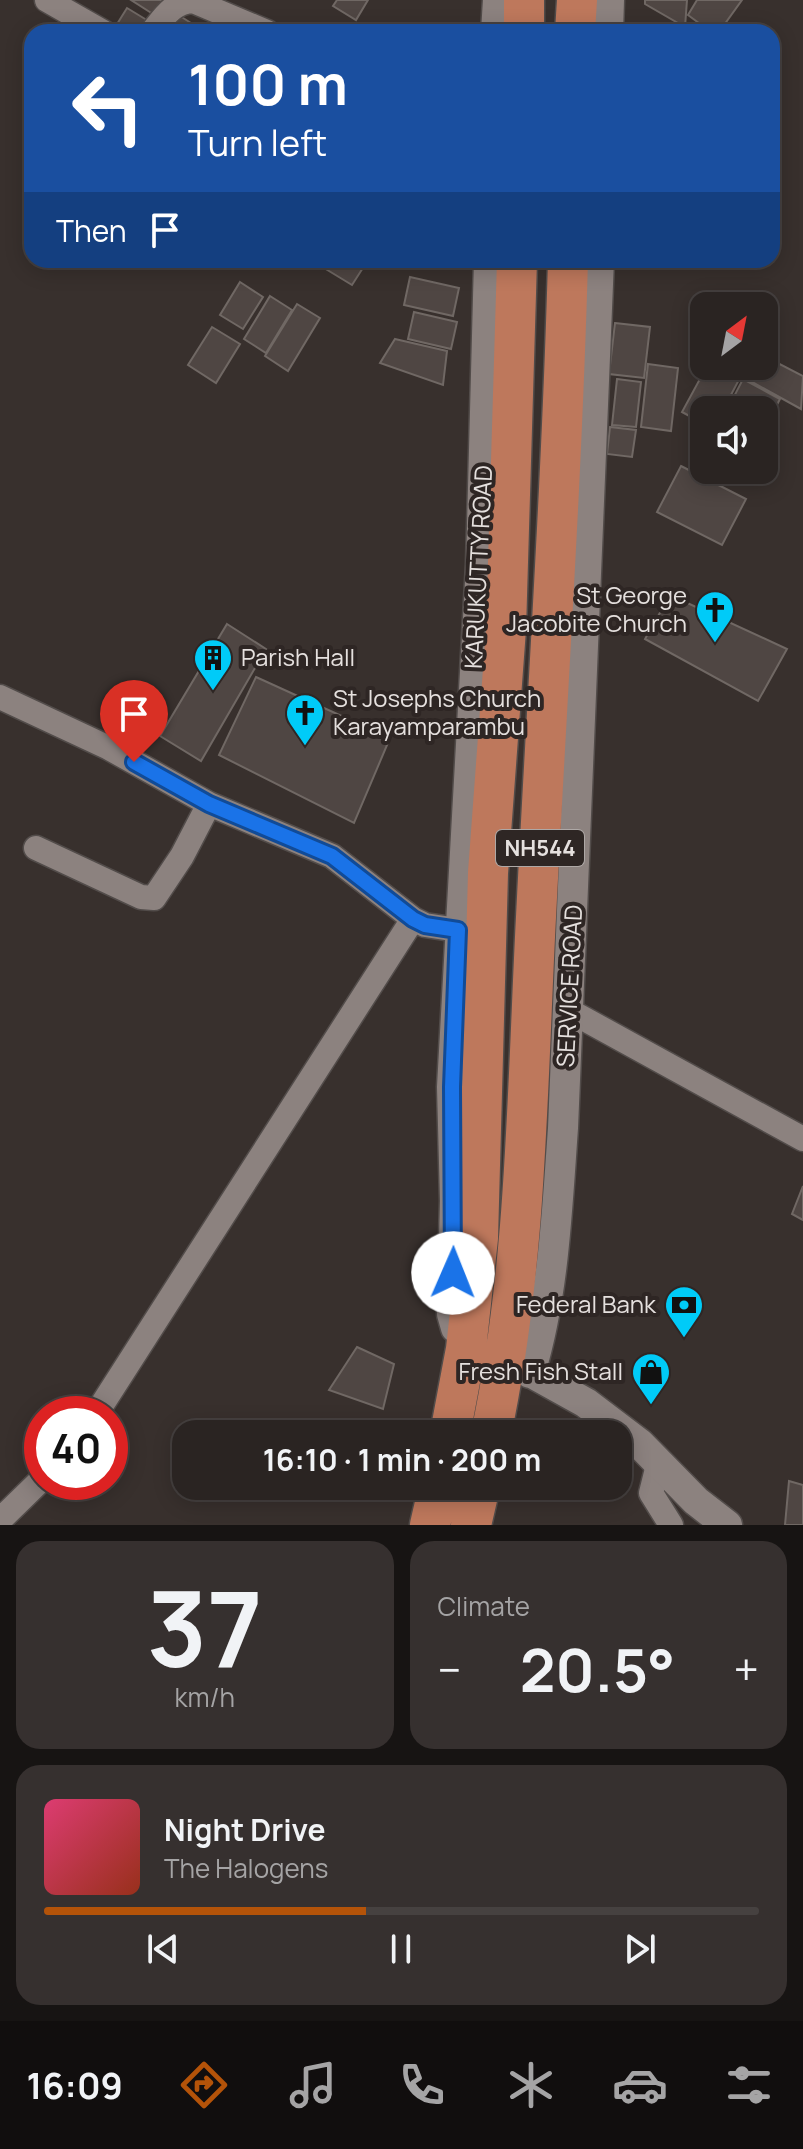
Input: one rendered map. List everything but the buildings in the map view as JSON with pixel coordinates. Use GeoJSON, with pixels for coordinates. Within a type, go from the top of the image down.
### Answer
{"type":"FeatureCollection","features":[{"type":"Feature","properties":{"kind":"highway"},"geometry":{"type":"LineString","coordinates":[[524,0],[524,24]]}},
{"type":"Feature","properties":{"kind":"highway"},"geometry":{"type":"LineString","coordinates":[[576,24],[577,0]]}},
{"type":"Feature","properties":{"kind":"highway","name":"NH544"},"geometry":{"type":"LineString","coordinates":[[453,1420],[466,1349],[478,1238],[488,873],[506,629],[517,268]]}},
{"type":"Feature","properties":{"kind":"highway","name":"NH544"},"geometry":{"type":"LineString","coordinates":[[497,1420],[518,1366],[525,1141],[553,642],[568,268]]}},
{"type":"Feature","properties":{"kind":"highway"},"geometry":{"type":"LineString","coordinates":[[430,1525],[436,1500]]}},
{"type":"Feature","properties":{"kind":"highway"},"geometry":{"type":"LineString","coordinates":[[471,1525],[477,1500]]}},
{"type":"Feature","properties":{"kind":"street"},"geometry":{"type":"LineString","coordinates":[[47,0],[89,24]]}},
{"type":"Feature","properties":{"kind":"street"},"geometry":{"type":"LineString","coordinates":[[496,24],[498,0]]}},
{"type":"Feature","properties":{"kind":"street"},"geometry":{"type":"LineString","coordinates":[[608,24],[609,0]]}},
{"type":"Feature","properties":{"kind":"street"},"geometry":{"type":"LineString","coordinates":[[159,24],[182,1],[193,1],[248,24]]}},
{"type":"Feature","properties":{"kind":"street","name":"KARUKUTTY ROAD"},"geometry":{"type":"LineString","coordinates":[[466,1349],[452,1314],[455,1201],[452,1087],[458,930],[481,564],[489,268]]}},
{"type":"Feature","properties":{"kind":"street","name":"SERVICE ROAD"},"geometry":{"type":"LineString","coordinates":[[518,1366],[542,1333],[556,1233],[599,268]]}},
{"type":"Feature","properties":{"kind":"street"},"geometry":{"type":"LineString","coordinates":[[0,697],[109,748],[209,804],[332,856],[413,919],[425,925],[458,930]]}},
{"type":"Feature","properties":{"kind":"street"},"geometry":{"type":"LineString","coordinates":[[36,848],[150,899],[160,893],[209,804]]}},
{"type":"Feature","properties":{"kind":"street"},"geometry":{"type":"LineString","coordinates":[[108,1396],[413,919]]}},
{"type":"Feature","properties":{"kind":"street"},"geometry":{"type":"LineString","coordinates":[[568,1010],[803,1139]]}},
{"type":"Feature","properties":{"kind":"street"},"geometry":{"type":"LineString","coordinates":[[466,1349],[518,1366],[586,1403],[659,1461],[696,1501],[727,1525]]}},
{"type":"Feature","properties":{"kind":"street"},"geometry":{"type":"LineString","coordinates":[[659,1461],[651,1493],[671,1525]]}},
{"type":"Feature","properties":{"kind":"street"},"geometry":{"type":"LineString","coordinates":[[0,1520],[24,1497]]}},
{"type":"Feature","properties":{"kind":"place","name":"St George Jacobite Church"},"geometry":{"type":"Point","coordinates":[715,644]}},
{"type":"Feature","properties":{"kind":"place","name":"Parish Hall"},"geometry":{"type":"Point","coordinates":[213,692]}},
{"type":"Feature","properties":{"kind":"place","name":"St Josephs Church Karayamparambu"},"geometry":{"type":"Point","coordinates":[305,747]}},
{"type":"Feature","properties":{"kind":"place","name":"Federal Bank"},"geometry":{"type":"Point","coordinates":[684,1339]}},
{"type":"Feature","properties":{"kind":"place","name":"Fresh Fish Stall"},"geometry":{"type":"Point","coordinates":[651,1406]}},
{"type":"Feature","properties":{"kind":"route"},"geometry":{"type":"LineString","coordinates":[[134,762],[209,804],[332,856],[413,919],[425,925],[458,930],[452,1087],[453,1273]]}}]}
